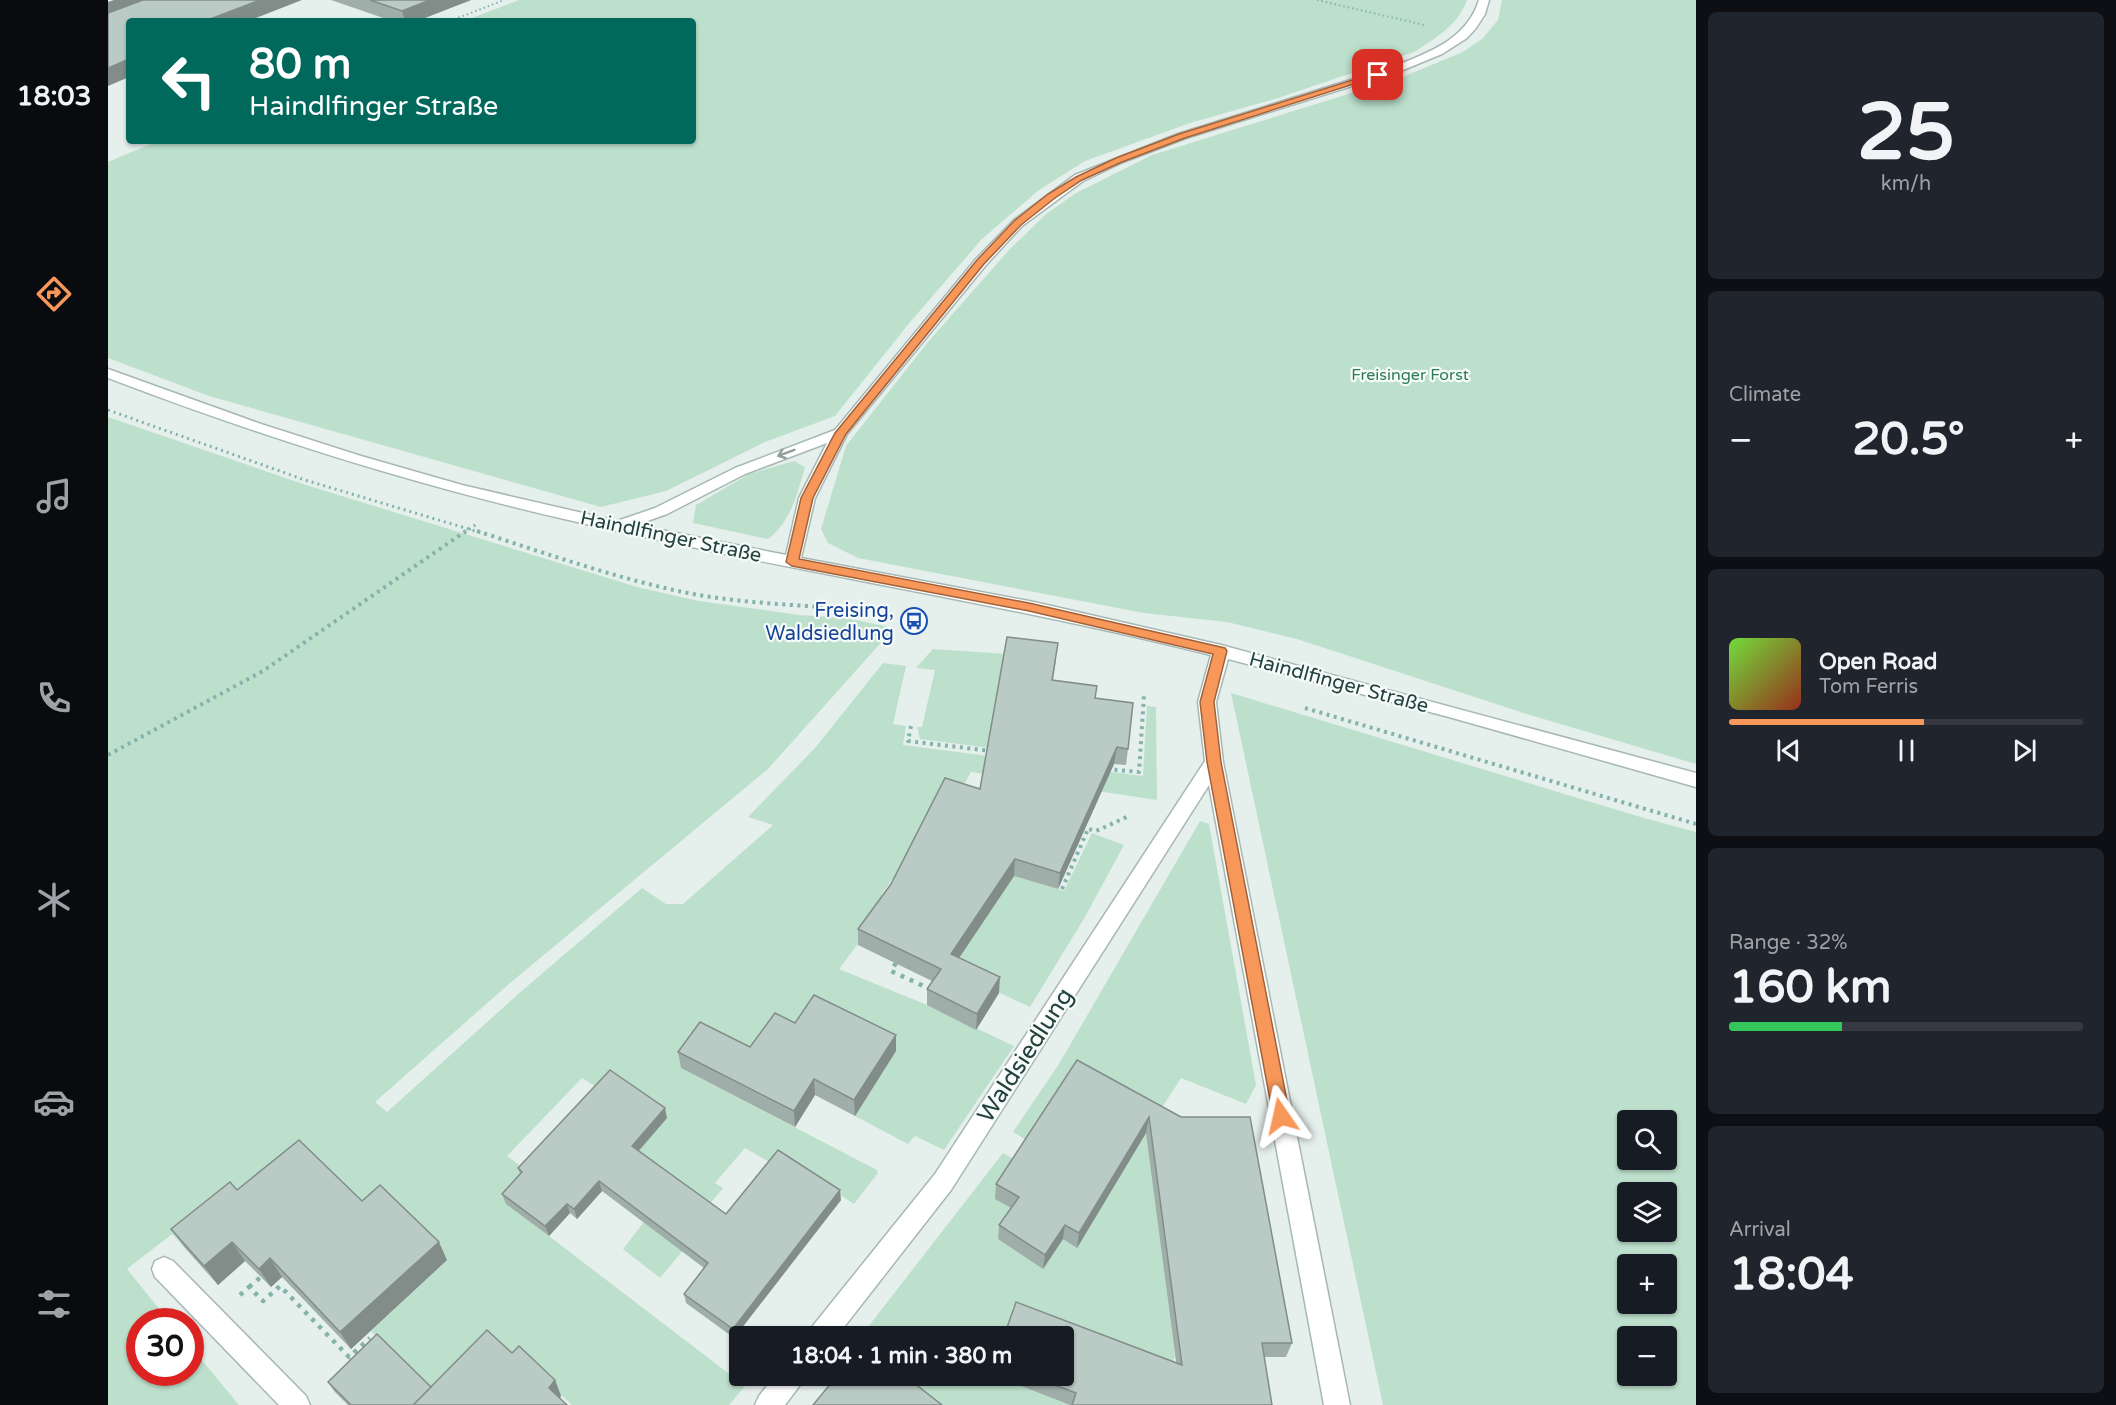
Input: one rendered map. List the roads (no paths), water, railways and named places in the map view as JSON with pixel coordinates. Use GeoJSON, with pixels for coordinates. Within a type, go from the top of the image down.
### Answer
{"type":"FeatureCollection","features":[{"type":"Feature","properties":{"kind":"street"},"geometry":{"type":"LineString","coordinates":[[792,562],[807,498],[840,433],[981,262],[1017,223],[1061,190],[1119,160],[1182,136],[1399,68],[1430,56],[1465,34],[1475,21],[1484,0]]}},
{"type":"Feature","properties":{"kind":"street","name":"Haindlfinger Straße"},"geometry":{"type":"LineString","coordinates":[[108,373],[256,428],[507,501],[792,562],[1029,607],[1221,651],[1391,694],[1696,780]]}},
{"type":"Feature","properties":{"kind":"street"},"geometry":{"type":"LineString","coordinates":[[619,526],[661,511],[740,471],[840,433]]}},
{"type":"Feature","properties":{"kind":"street"},"geometry":{"type":"LineString","coordinates":[[1221,651],[1207,702],[1214,762],[1337,1405]]}},
{"type":"Feature","properties":{"kind":"street","name":"Waldsiedlung"},"geometry":{"type":"LineString","coordinates":[[829,1326],[943,1182],[1214,762]]}},
{"type":"Feature","properties":{"kind":"street"},"geometry":{"type":"LineString","coordinates":[[164,1269],[297,1405]]}},
{"type":"Feature","properties":{"kind":"street"},"geometry":{"type":"LineString","coordinates":[[768,1405],[783,1386]]}},
{"type":"Feature","properties":{"kind":"place","name":"Freising, Waldsiedlung"},"geometry":{"type":"Point","coordinates":[914,621]}},
{"type":"Feature","properties":{"kind":"park label","name":"Freisinger Forst"},"geometry":{"type":"Point","coordinates":[1410,374]}}]}
